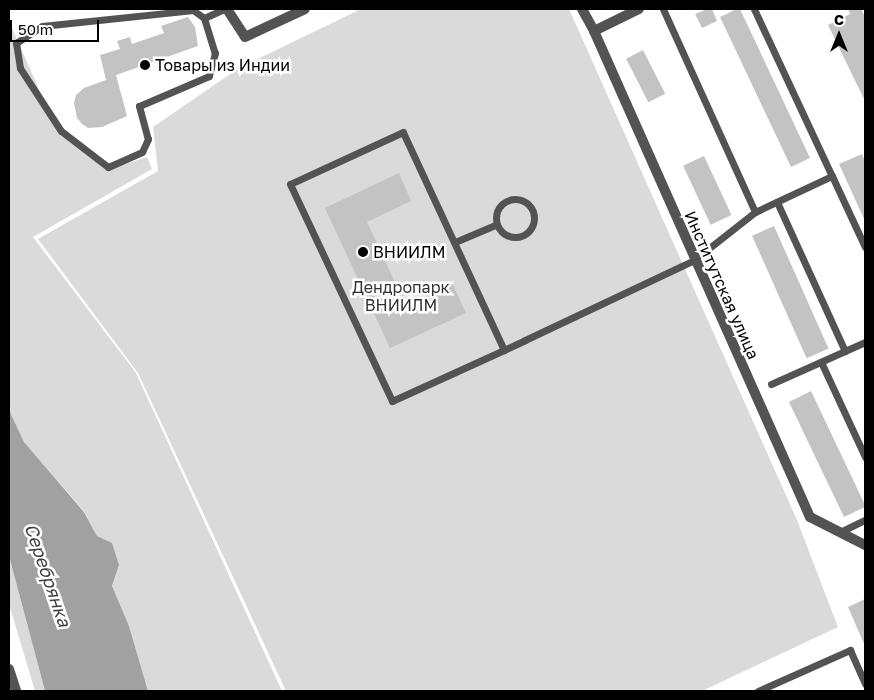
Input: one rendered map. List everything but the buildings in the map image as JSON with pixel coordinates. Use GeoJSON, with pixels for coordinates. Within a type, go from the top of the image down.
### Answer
{"type":"FeatureCollection","features":[{"type":"Feature","properties":{"kind":"street"},"geometry":{"type":"LineString","coordinates":[[226,9],[245,37],[305,9]]}},
{"type":"Feature","properties":{"kind":"street","name":"Институтская улица"},"geometry":{"type":"LineString","coordinates":[[582,9],[594,32],[810,517],[865,545]]}},
{"type":"Feature","properties":{"kind":"street"},"geometry":{"type":"LineString","coordinates":[[594,32],[639,9]]}},
{"type":"Feature","properties":{"kind":"street"},"geometry":{"type":"LineString","coordinates":[[9,669],[16,691]]}},
{"type":"Feature","properties":{"kind":"lane"},"geometry":{"type":"LineString","coordinates":[[204,18],[226,9]]}},
{"type":"Feature","properties":{"kind":"lane"},"geometry":{"type":"LineString","coordinates":[[662,9],[755,212]]}},
{"type":"Feature","properties":{"kind":"lane"},"geometry":{"type":"LineString","coordinates":[[754,9],[865,247]]}},
{"type":"Feature","properties":{"kind":"lane"},"geometry":{"type":"LineString","coordinates":[[193,10],[204,18],[215,54],[209,76],[138,106],[148,139],[142,152],[108,167],[61,131],[20,68],[16,43],[42,26],[193,10]]}},
{"type":"Feature","properties":{"kind":"lane"},"geometry":{"type":"LineString","coordinates":[[504,350],[402,132],[290,184],[392,401],[504,350],[694,260],[755,212],[832,176]]}},
{"type":"Feature","properties":{"kind":"lane"},"geometry":{"type":"LineString","coordinates":[[508,199],[523,199],[534,211],[533,227],[522,237],[506,236],[495,225],[496,209],[508,199]]}},
{"type":"Feature","properties":{"kind":"lane"},"geometry":{"type":"LineString","coordinates":[[777,202],[845,351]]}},
{"type":"Feature","properties":{"kind":"lane"},"geometry":{"type":"LineString","coordinates":[[455,242],[495,225]]}},
{"type":"Feature","properties":{"kind":"lane"},"geometry":{"type":"LineString","coordinates":[[771,384],[865,342]]}},
{"type":"Feature","properties":{"kind":"lane"},"geometry":{"type":"LineString","coordinates":[[821,362],[865,458]]}},
{"type":"Feature","properties":{"kind":"lane"},"geometry":{"type":"LineString","coordinates":[[840,532],[865,520]]}},
{"type":"Feature","properties":{"kind":"lane"},"geometry":{"type":"LineString","coordinates":[[758,691],[850,650],[865,684]]}},
{"type":"Feature","properties":{"kind":"green space","name":"Дендропарк ВНИИЛМ"},"geometry":{"type":"Polygon","coordinates":[[[361,9],[569,9],[797,520],[838,627],[702,691],[286,691],[138,373],[38,239],[158,171],[153,127],[239,68],[361,9]]]}},
{"type":"Feature","properties":{"kind":"green space"},"geometry":{"type":"Polygon","coordinates":[[[9,21],[41,94],[63,129],[113,168],[147,157],[152,169],[33,237],[136,373],[282,691],[148,691],[129,626],[112,586],[119,565],[97,536],[84,511],[24,442],[9,410],[9,21]]]}},
{"type":"Feature","properties":{"kind":"green space"},"geometry":{"type":"Polygon","coordinates":[[[9,556],[45,691],[35,691],[9,604],[9,556]]]}},
{"type":"Feature","properties":{"kind":"water","name":"Серебрянка"},"geometry":{"type":"Polygon","coordinates":[[[9,410],[24,442],[84,512],[97,536],[112,543],[119,565],[112,586],[129,626],[148,691],[45,691],[9,556],[9,410]]]}},
{"type":"Feature","properties":{"kind":"place","name":"Товары из Индии"},"geometry":{"type":"Point","coordinates":[145,65]}},
{"type":"Feature","properties":{"kind":"place","name":"ВНИИЛМ"},"geometry":{"type":"Point","coordinates":[363,252]}}]}
